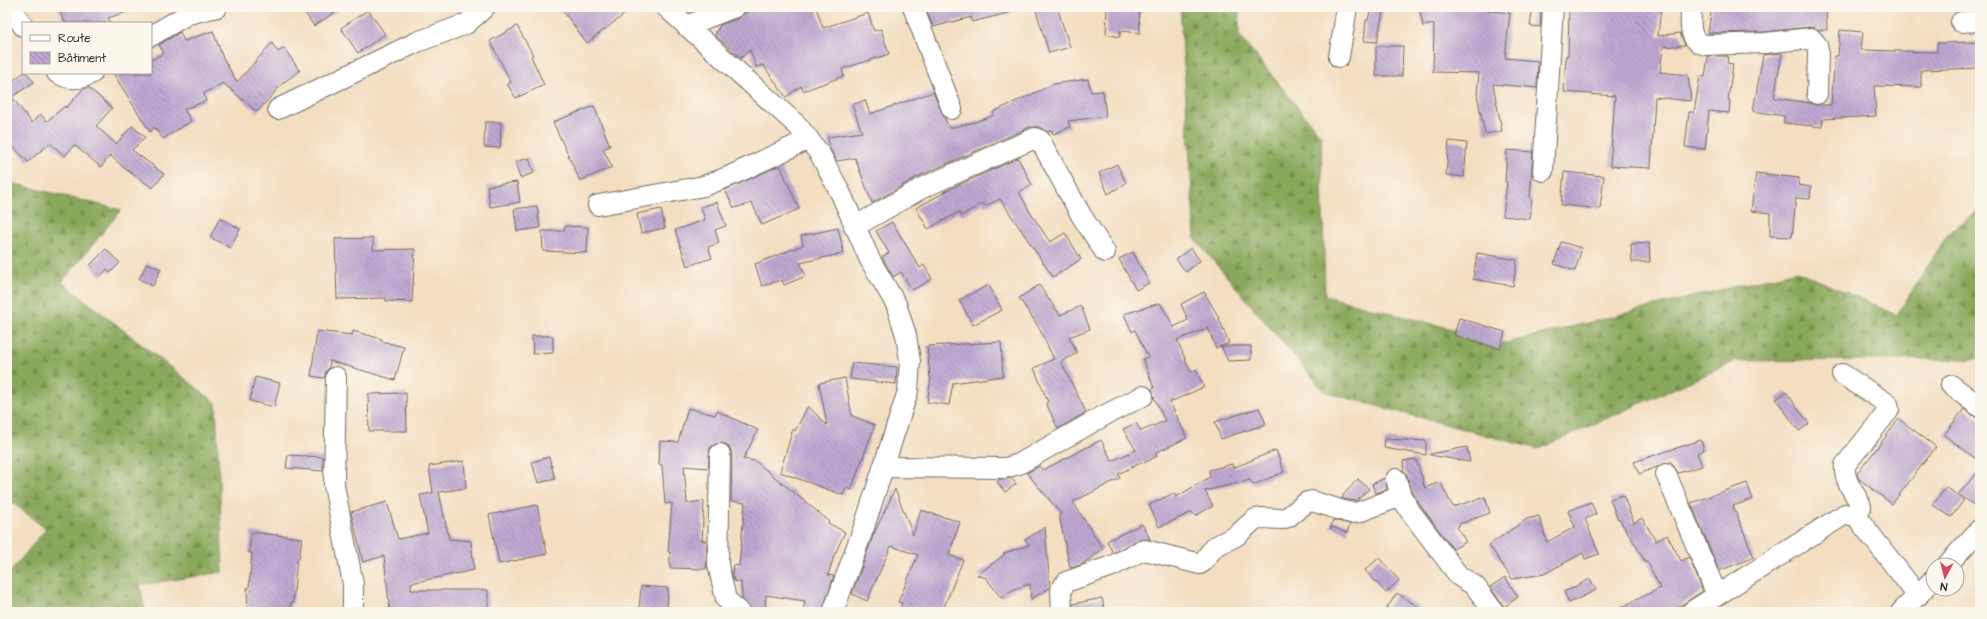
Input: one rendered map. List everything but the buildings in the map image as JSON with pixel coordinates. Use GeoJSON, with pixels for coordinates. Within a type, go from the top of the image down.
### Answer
{"type":"FeatureCollection","features":[{"type":"Feature","properties":{"kind":"street"},"geometry":{"type":"LineString","coordinates":[[11,7],[22,24]]}},
{"type":"Feature","properties":{"kind":"street"},"geometry":{"type":"LineString","coordinates":[[152,35],[188,14],[217,7]]}},
{"type":"Feature","properties":{"kind":"street"},"geometry":{"type":"LineString","coordinates":[[278,109],[417,42],[466,24],[485,7]]}},
{"type":"Feature","properties":{"kind":"street"},"geometry":{"type":"LineString","coordinates":[[666,7],[798,126],[820,154],[870,260],[896,304],[906,335],[910,361],[908,391],[864,527],[833,612]]}},
{"type":"Feature","properties":{"kind":"street"},"geometry":{"type":"LineString","coordinates":[[686,26],[735,7]]}},
{"type":"Feature","properties":{"kind":"street"},"geometry":{"type":"LineString","coordinates":[[913,7],[952,109]]}},
{"type":"Feature","properties":{"kind":"street"},"geometry":{"type":"LineString","coordinates":[[1339,57],[1347,7]]}},
{"type":"Feature","properties":{"kind":"street"},"geometry":{"type":"LineString","coordinates":[[1543,171],[1553,7]]}},
{"type":"Feature","properties":{"kind":"street"},"geometry":{"type":"LineString","coordinates":[[1690,7],[1691,31],[1693,38],[1698,43],[1706,45],[1765,43],[1811,38],[1817,45],[1818,50],[1817,94]]}},
{"type":"Feature","properties":{"kind":"street"},"geometry":{"type":"LineString","coordinates":[[59,74],[65,78],[77,78],[89,74]]}},
{"type":"Feature","properties":{"kind":"street"},"geometry":{"type":"LineString","coordinates":[[854,227],[922,188],[1035,138],[1040,140],[1104,252]]}},
{"type":"Feature","properties":{"kind":"street"},"geometry":{"type":"LineString","coordinates":[[598,206],[704,186],[730,176],[809,139]]}},
{"type":"Feature","properties":{"kind":"street"},"geometry":{"type":"LineString","coordinates":[[1842,374],[1889,406],[1889,410],[1845,465],[1844,472],[1846,478],[1861,507],[1856,516]]}},
{"type":"Feature","properties":{"kind":"street"},"geometry":{"type":"LineString","coordinates":[[336,377],[334,485],[352,578],[353,612]]}},
{"type":"Feature","properties":{"kind":"street"},"geometry":{"type":"LineString","coordinates":[[1951,385],[1980,407]]}},
{"type":"Feature","properties":{"kind":"street"},"geometry":{"type":"LineString","coordinates":[[883,467],[1005,468],[1019,464],[1105,415],[1144,396]]}},
{"type":"Feature","properties":{"kind":"street"},"geometry":{"type":"LineString","coordinates":[[720,454],[718,565],[726,599],[739,612]]}},
{"type":"Feature","properties":{"kind":"street"},"geometry":{"type":"LineString","coordinates":[[1666,474],[1717,595]]}},
{"type":"Feature","properties":{"kind":"street"},"geometry":{"type":"LineString","coordinates":[[1062,612],[1061,590],[1066,582],[1112,566],[1141,551],[1145,550],[1200,564],[1214,547],[1236,536],[1255,519],[1282,519],[1288,517],[1307,502],[1312,502],[1350,513],[1358,512],[1399,487],[1410,511],[1459,576],[1475,586],[1494,612]]}},
{"type":"Feature","properties":{"kind":"street"},"geometry":{"type":"LineString","coordinates":[[1691,612],[1845,514],[1856,516],[1918,596]]}},
{"type":"Feature","properties":{"kind":"street"},"geometry":{"type":"LineString","coordinates":[[1954,557],[1980,529]]}},
{"type":"Feature","properties":{"kind":"street"},"geometry":{"type":"LineString","coordinates":[[1901,612],[1925,589]]}},
{"type":"Feature","properties":{"kind":"green space"},"geometry":{"type":"Polygon","coordinates":[[[1180,7],[1239,7],[1239,35],[1321,136],[1325,296],[1506,343],[1797,271],[1897,315],[1948,234],[1980,209],[1980,359],[1736,361],[1538,449],[1325,392],[1195,239],[1180,7]]]}},
{"type":"Feature","properties":{"kind":"green space"},"geometry":{"type":"Polygon","coordinates":[[[7,180],[11,183],[121,210],[62,282],[216,403],[223,572],[140,585],[145,612],[7,612],[7,576],[46,529],[7,498],[7,180]]]}}]}
